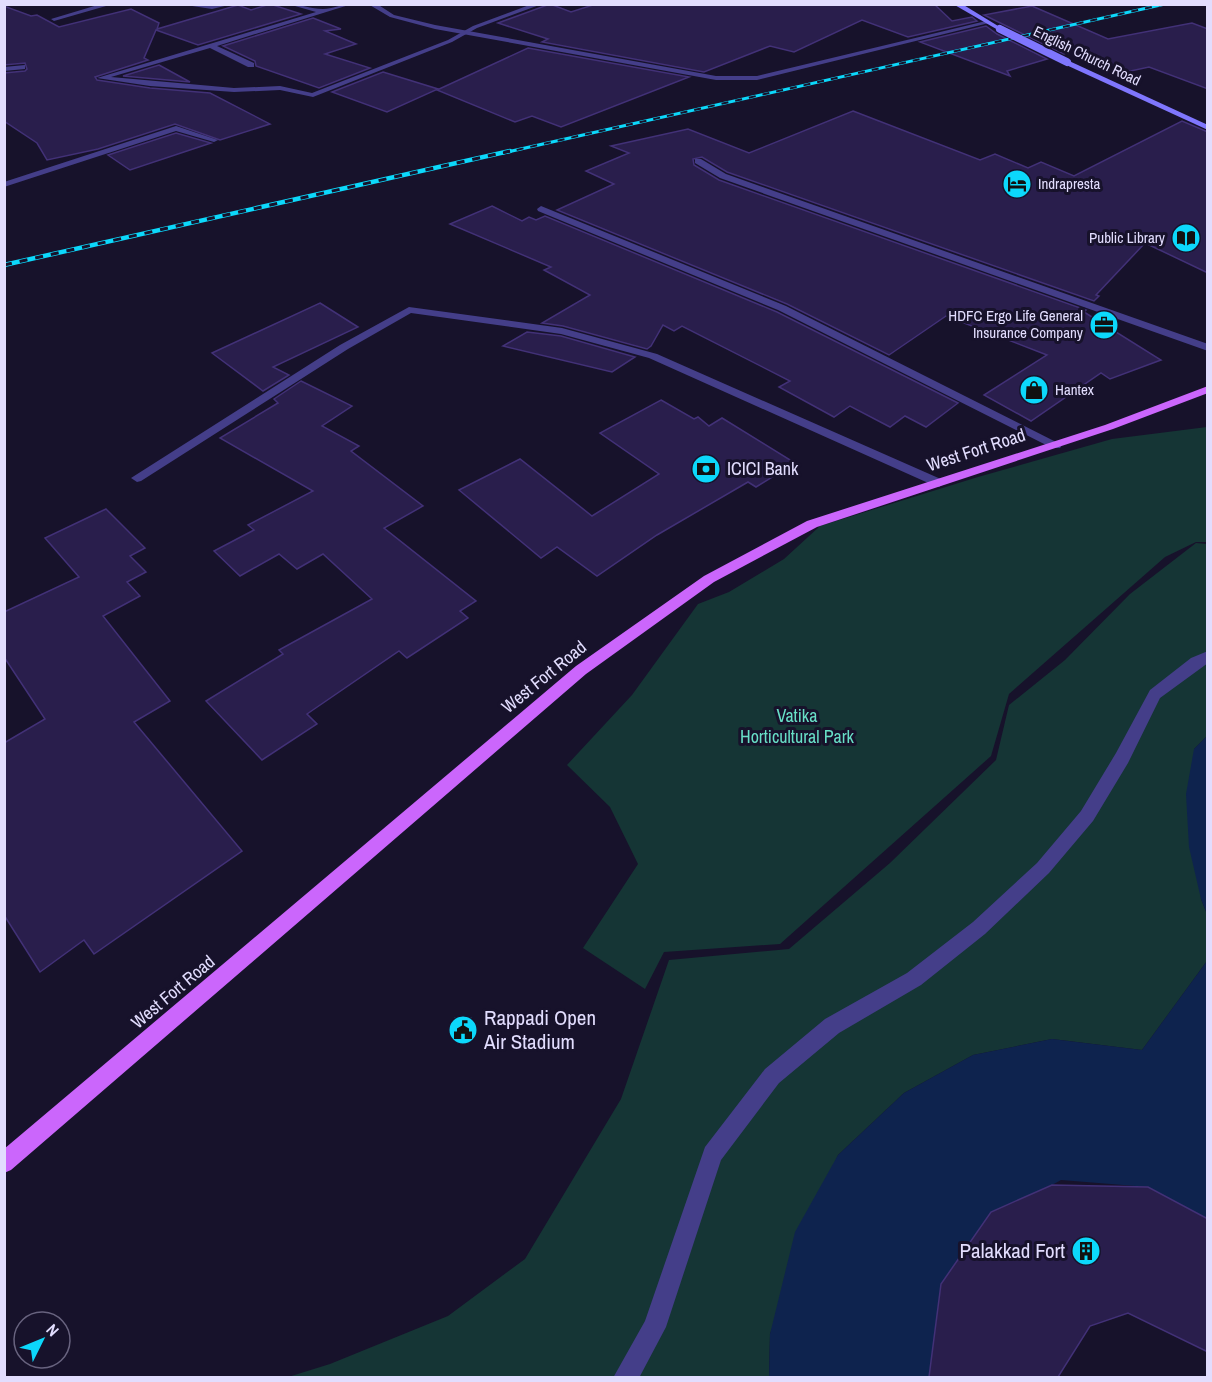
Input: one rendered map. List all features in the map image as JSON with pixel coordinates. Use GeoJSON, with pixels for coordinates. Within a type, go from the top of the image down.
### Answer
{"type":"FeatureCollection","features":[{"type":"Feature","properties":{"kind":"main road","name":"English Church Road"},"geometry":{"type":"LineString","coordinates":[[956,4],[986,23],[1208,128]]}},
{"type":"Feature","properties":{"kind":"main road","name":"West Fort Road"},"geometry":{"type":"LineString","coordinates":[[4,1163],[581,670],[709,579],[812,524],[1056,445],[1159,409],[1208,389]]}},
{"type":"Feature","properties":{"kind":"street"},"geometry":{"type":"LineString","coordinates":[[54,20],[110,4]]}},
{"type":"Feature","properties":{"kind":"street"},"geometry":{"type":"LineString","coordinates":[[182,4],[212,7],[230,4]]}},
{"type":"Feature","properties":{"kind":"street"},"geometry":{"type":"LineString","coordinates":[[291,4],[325,11]]}},
{"type":"Feature","properties":{"kind":"street"},"geometry":{"type":"LineString","coordinates":[[371,4],[392,16],[463,34],[716,78],[758,78],[986,23]]}},
{"type":"Feature","properties":{"kind":"street"},"geometry":{"type":"LineString","coordinates":[[347,5],[101,78],[234,90],[280,88],[313,95],[539,4]]}},
{"type":"Feature","properties":{"kind":"street"},"geometry":{"type":"LineString","coordinates":[[210,45],[251,65]]}},
{"type":"Feature","properties":{"kind":"street"},"geometry":{"type":"LineString","coordinates":[[4,69],[22,67]]}},
{"type":"Feature","properties":{"kind":"street"},"geometry":{"type":"LineString","coordinates":[[4,185],[176,128],[214,140]]}},
{"type":"Feature","properties":{"kind":"street"},"geometry":{"type":"LineString","coordinates":[[698,161],[723,176],[1208,348]]}},
{"type":"Feature","properties":{"kind":"street"},"geometry":{"type":"LineString","coordinates":[[541,209],[782,308],[1056,445]]}},
{"type":"Feature","properties":{"kind":"street"},"geometry":{"type":"LineString","coordinates":[[137,477],[344,347],[409,310],[562,331],[653,356],[939,483]]}},
{"type":"Feature","properties":{"kind":"street"},"geometry":{"type":"LineString","coordinates":[[625,1377],[655,1327],[712,1154],[772,1076],[832,1026],[914,979],[979,928],[1043,868],[1087,816],[1122,758],[1155,694],[1196,662],[1208,656]]}},
{"type":"Feature","properties":{"kind":"green space","name":"Vatika Horticultural Park"},"geometry":{"type":"Polygon","coordinates":[[[1207,427],[1207,542],[1196,542],[1165,557],[1009,694],[991,756],[780,944],[664,952],[645,989],[583,948],[638,864],[610,807],[567,765],[632,695],[698,604],[729,592],[784,559],[820,526],[978,477],[1112,439],[1207,427]]]}},
{"type":"Feature","properties":{"kind":"green space"},"geometry":{"type":"Polygon","coordinates":[[[1196,543],[1207,544],[1207,736],[1194,749],[1201,899],[1207,914],[1207,961],[1142,1050],[1052,1039],[973,1055],[904,1093],[838,1155],[770,1334],[769,1377],[285,1378],[330,1364],[448,1316],[525,1259],[621,1099],[669,960],[789,949],[890,863],[996,760],[1009,705],[1065,660],[1130,594],[1196,543]]]}},
{"type":"Feature","properties":{"kind":"water"},"geometry":{"type":"Polygon","coordinates":[[[1207,736],[1207,914],[1201,899],[1189,847],[1186,794],[1194,749],[1207,736]]]}},
{"type":"Feature","properties":{"kind":"water"},"geometry":{"type":"Polygon","coordinates":[[[1207,961],[1207,1219],[1148,1187],[1061,1180],[1052,1185],[941,1284],[929,1377],[769,1378],[770,1334],[795,1232],[838,1155],[904,1093],[973,1055],[1052,1039],[1142,1050],[1207,961]]]}},
{"type":"Feature","properties":{"kind":"building"},"geometry":{"type":"Polygon","coordinates":[[[270,4],[301,14],[198,45],[156,30],[144,58],[148,60],[95,77],[97,80],[150,88],[210,93],[270,124],[220,140],[175,124],[98,149],[47,160],[37,143],[4,121],[4,73],[27,69],[25,63],[4,65],[4,6],[31,16],[37,15],[59,27],[131,9],[159,23],[157,29],[238,5],[251,10],[270,4]]]}},
{"type":"Feature","properties":{"kind":"building"},"geometry":{"type":"Polygon","coordinates":[[[550,4],[571,12],[596,4],[934,4],[952,21],[972,17],[977,21],[908,37],[862,20],[794,52],[770,46],[704,72],[542,42],[548,39],[498,23],[550,4]]]}},
{"type":"Feature","properties":{"kind":"building"},"geometry":{"type":"Polygon","coordinates":[[[1032,6],[1108,39],[1192,23],[1208,29],[1208,89],[1149,67],[1126,72],[1078,49],[1064,54],[984,15],[1032,6]]]}},
{"type":"Feature","properties":{"kind":"building"},"geometry":{"type":"Polygon","coordinates":[[[313,18],[341,29],[325,31],[356,44],[325,54],[370,68],[319,88],[256,66],[255,61],[223,46],[313,18]]]}},
{"type":"Feature","properties":{"kind":"building"},"geometry":{"type":"Polygon","coordinates":[[[986,26],[997,34],[1047,59],[1007,71],[1010,76],[920,42],[986,26]]]}},
{"type":"Feature","properties":{"kind":"building"},"geometry":{"type":"Polygon","coordinates":[[[528,48],[689,77],[561,127],[532,116],[515,122],[437,90],[528,48]]]}},
{"type":"Feature","properties":{"kind":"building"},"geometry":{"type":"Polygon","coordinates":[[[159,65],[190,82],[123,76],[159,65]]]}},
{"type":"Feature","properties":{"kind":"building"},"geometry":{"type":"Polygon","coordinates":[[[383,72],[438,89],[387,112],[332,92],[383,72]]]}},
{"type":"Feature","properties":{"kind":"building"},"geometry":{"type":"Polygon","coordinates":[[[853,111],[980,160],[995,154],[1028,168],[1041,162],[1074,176],[1182,121],[1208,132],[1208,273],[1145,243],[1096,295],[1099,296],[1094,301],[727,172],[702,157],[693,159],[694,165],[719,180],[1086,310],[1084,312],[1161,360],[1110,379],[1101,373],[1031,421],[984,395],[1047,355],[946,316],[889,355],[787,304],[557,210],[614,184],[586,171],[629,153],[611,146],[688,129],[749,153],[853,111]]]}},
{"type":"Feature","properties":{"kind":"building"},"geometry":{"type":"Polygon","coordinates":[[[176,133],[211,143],[130,170],[108,155],[176,133]]]}},
{"type":"Feature","properties":{"kind":"building"},"geometry":{"type":"Polygon","coordinates":[[[492,206],[522,221],[529,217],[536,220],[545,216],[777,312],[958,403],[926,427],[905,416],[890,427],[850,406],[834,417],[779,387],[790,381],[682,326],[674,331],[663,325],[647,349],[563,326],[542,323],[590,295],[544,270],[551,267],[450,224],[492,206]]]}},
{"type":"Feature","properties":{"kind":"building"},"geometry":{"type":"Polygon","coordinates":[[[320,303],[358,327],[273,367],[289,375],[263,391],[212,353],[320,303]]]}},
{"type":"Feature","properties":{"kind":"building"},"geometry":{"type":"Polygon","coordinates":[[[527,332],[561,336],[635,357],[612,372],[503,346],[527,332]]]}},
{"type":"Feature","properties":{"kind":"building"},"geometry":{"type":"Polygon","coordinates":[[[301,381],[352,406],[322,426],[359,446],[351,451],[423,506],[384,528],[476,601],[460,611],[468,618],[407,658],[399,651],[307,714],[317,724],[262,760],[206,701],[283,654],[279,650],[372,599],[323,554],[297,569],[279,554],[240,576],[214,551],[254,530],[248,525],[313,491],[220,438],[278,403],[274,399],[301,381]]]}},
{"type":"Feature","properties":{"kind":"building"},"geometry":{"type":"Polygon","coordinates":[[[661,400],[694,419],[698,417],[709,426],[722,418],[795,463],[756,487],[748,482],[657,535],[597,576],[557,547],[541,558],[459,490],[520,459],[592,516],[659,474],[600,433],[661,400]]]}},
{"type":"Feature","properties":{"kind":"building"},"geometry":{"type":"Polygon","coordinates":[[[106,509],[145,548],[130,556],[146,572],[127,582],[140,596],[103,616],[170,701],[134,722],[242,851],[94,954],[84,940],[40,972],[4,915],[4,743],[45,719],[4,657],[4,612],[79,577],[45,538],[106,509]]]}},
{"type":"Feature","properties":{"kind":"building","name":"Palakkad Fort"},"geometry":{"type":"Polygon","coordinates":[[[1052,1185],[1148,1187],[1208,1219],[1208,1352],[1128,1313],[1090,1326],[1058,1377],[929,1377],[941,1284],[991,1212],[1052,1185]]]}},
{"type":"Feature","properties":{"kind":"railway"},"geometry":{"type":"LineString","coordinates":[[503,153],[1165,4]]}},
{"type":"Feature","properties":{"kind":"railway"},"geometry":{"type":"LineString","coordinates":[[4,265],[510,151]]}},
{"type":"Feature","properties":{"kind":"place","name":"Indrapresta"},"geometry":{"type":"Point","coordinates":[1017,184]}},
{"type":"Feature","properties":{"kind":"place","name":"Public Library"},"geometry":{"type":"Point","coordinates":[1186,238]}},
{"type":"Feature","properties":{"kind":"place","name":"HDFC Ergo Life General Insurance Company"},"geometry":{"type":"Point","coordinates":[1104,325]}},
{"type":"Feature","properties":{"kind":"place","name":"Hantex"},"geometry":{"type":"Point","coordinates":[1034,390]}},
{"type":"Feature","properties":{"kind":"place","name":"ICICI Bank"},"geometry":{"type":"Point","coordinates":[706,469]}},
{"type":"Feature","properties":{"kind":"place","name":"Rappadi Open Air Stadium"},"geometry":{"type":"Point","coordinates":[463,1030]}},
{"type":"Feature","properties":{"kind":"place","name":"Palakkad Fort"},"geometry":{"type":"Point","coordinates":[1086,1251]}}]}
